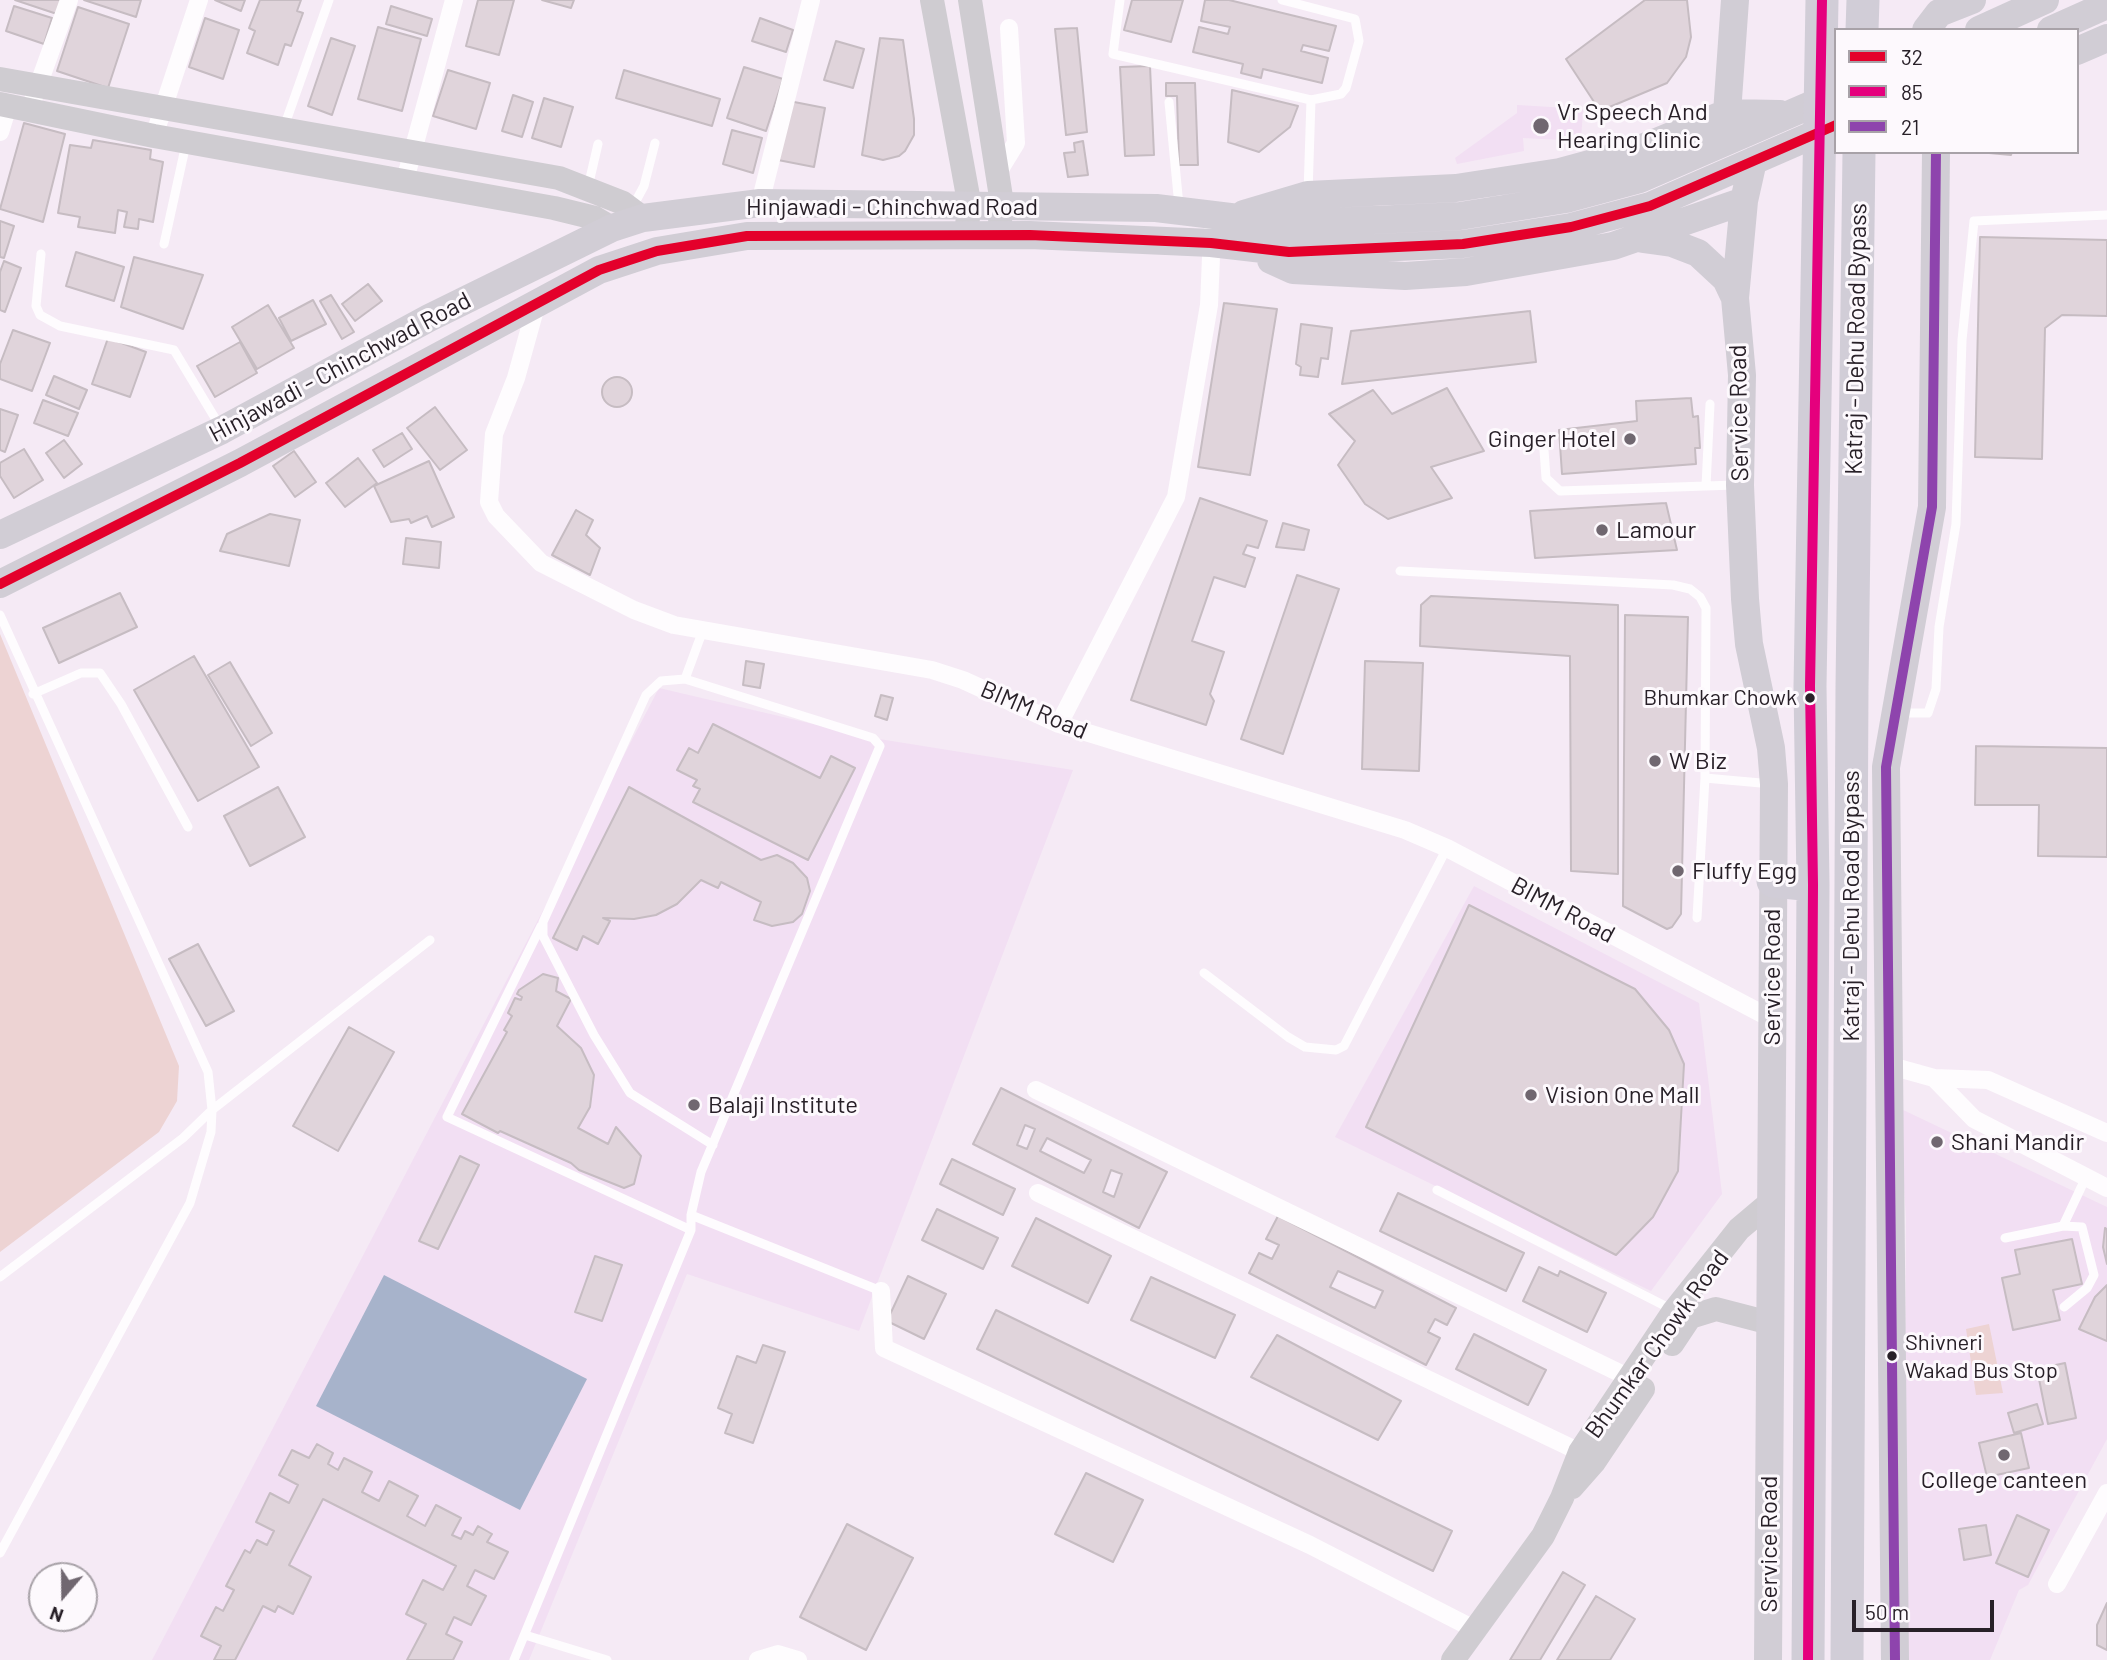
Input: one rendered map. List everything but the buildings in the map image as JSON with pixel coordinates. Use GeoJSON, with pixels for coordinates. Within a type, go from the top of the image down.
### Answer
{"type":"FeatureCollection","features":[{"type":"Feature","properties":{"kind":"highway","name":"Katraj - Dehu Road Bypass"},"geometry":{"type":"LineString","coordinates":[[1808,1660],[1813,885],[1810,686],[1819,157],[1828,89],[1822,0]]}},
{"type":"Feature","properties":{"kind":"highway"},"geometry":{"type":"LineString","coordinates":[[1862,28],[1863,0]]}},
{"type":"Feature","properties":{"kind":"highway","name":"Katraj - Dehu Road Bypass"},"geometry":{"type":"LineString","coordinates":[[1847,1660],[1852,687],[1859,154]]}},
{"type":"Feature","properties":{"kind":"highway"},"geometry":{"type":"LineString","coordinates":[[1773,881],[1813,885]]}},
{"type":"Feature","properties":{"kind":"main road"},"geometry":{"type":"LineString","coordinates":[[1727,113],[1735,0]]}},
{"type":"Feature","properties":{"kind":"main road"},"geometry":{"type":"LineString","coordinates":[[1931,14],[1972,0]]}},
{"type":"Feature","properties":{"kind":"main road"},"geometry":{"type":"LineString","coordinates":[[1983,28],[2045,0]]}},
{"type":"Feature","properties":{"kind":"main road"},"geometry":{"type":"LineString","coordinates":[[2055,28],[2107,5]]}},
{"type":"Feature","properties":{"kind":"main road"},"geometry":{"type":"LineString","coordinates":[[2079,50],[2107,38]]}},
{"type":"Feature","properties":{"kind":"main road","name":"Hinjawadi - Chinchwad Road"},"geometry":{"type":"LineString","coordinates":[[0,584],[240,463],[599,270],[663,250],[747,236],[999,236],[1460,216],[1566,200],[1640,180],[1790,114],[1828,89]]}},
{"type":"Feature","properties":{"kind":"main road"},"geometry":{"type":"LineString","coordinates":[[1220,225],[1308,195],[1456,188],[1560,172],[1630,153],[1727,113],[1790,114]]}},
{"type":"Feature","properties":{"kind":"main road"},"geometry":{"type":"LineString","coordinates":[[1247,249],[1289,252],[1463,244],[1571,227],[1650,206],[1834,126]]}},
{"type":"Feature","properties":{"kind":"main road"},"geometry":{"type":"LineString","coordinates":[[1895,1660],[1886,768],[1932,507],[1936,154]]}},
{"type":"Feature","properties":{"kind":"main road","name":"Service Road"},"geometry":{"type":"LineString","coordinates":[[1754,161],[1744,201],[1735,298],[1742,375],[1740,485],[1749,645],[1771,748],[1774,784],[1768,1660]]}},
{"type":"Feature","properties":{"kind":"main road"},"geometry":{"type":"LineString","coordinates":[[1220,225],[1247,249],[1293,270],[1405,276],[1466,272],[1577,255],[1640,239],[1744,201]]}},
{"type":"Feature","properties":{"kind":"main road","name":"Hinjawadi - Chinchwad Road"},"geometry":{"type":"LineString","coordinates":[[0,535],[222,430],[429,318],[629,218],[760,203],[1156,208],[1180,211],[1220,225]]}},
{"type":"Feature","properties":{"kind":"main road"},"geometry":{"type":"LineString","coordinates":[[1640,239],[1672,243],[1698,253],[1726,279],[1735,298]]}},
{"type":"Feature","properties":{"kind":"street"},"geometry":{"type":"LineString","coordinates":[[0,132],[12,107],[38,86],[69,0]]}},
{"type":"Feature","properties":{"kind":"street"},"geometry":{"type":"LineString","coordinates":[[154,136],[199,0]]}},
{"type":"Feature","properties":{"kind":"street"},"geometry":{"type":"LineString","coordinates":[[405,180],[454,0]]}},
{"type":"Feature","properties":{"kind":"street"},"geometry":{"type":"LineString","coordinates":[[760,203],[811,0]]}},
{"type":"Feature","properties":{"kind":"street"},"geometry":{"type":"LineString","coordinates":[[933,0],[970,206],[965,235]]}},
{"type":"Feature","properties":{"kind":"street"},"geometry":{"type":"LineString","coordinates":[[970,0],[1002,207],[999,236]]}},
{"type":"Feature","properties":{"kind":"street"},"geometry":{"type":"LineString","coordinates":[[997,174],[1016,143],[1009,28]]}},
{"type":"Feature","properties":{"kind":"street"},"geometry":{"type":"LineString","coordinates":[[0,79],[559,178],[588,187],[629,218]]}},
{"type":"Feature","properties":{"kind":"street"},"geometry":{"type":"LineString","coordinates":[[12,107],[186,142],[554,208],[595,218],[629,218]]}},
{"type":"Feature","properties":{"kind":"street"},"geometry":{"type":"LineString","coordinates":[[1059,724],[1176,497],[1220,225]]}},
{"type":"Feature","properties":{"kind":"street","name":"BIMM Road"},"geometry":{"type":"LineString","coordinates":[[536,306],[516,378],[494,434],[489,502],[496,516],[541,563],[634,610],[674,625],[932,670],[964,680],[1059,724],[1405,830],[1447,848],[1772,1019]]}},
{"type":"Feature","properties":{"kind":"street"},"geometry":{"type":"LineString","coordinates":[[1891,1066],[1934,1078],[1988,1080],[2107,1133]]}},
{"type":"Feature","properties":{"kind":"street"},"geometry":{"type":"LineString","coordinates":[[1934,1078],[1974,1119],[2107,1188]]}},
{"type":"Feature","properties":{"kind":"street"},"geometry":{"type":"LineString","coordinates":[[1036,1090],[1630,1378]]}},
{"type":"Feature","properties":{"kind":"street"},"geometry":{"type":"LineString","coordinates":[[1038,1193],[1580,1452]]}},
{"type":"Feature","properties":{"kind":"street","name":"Bhumkar Chowk Road"},"geometry":{"type":"LineString","coordinates":[[1562,1498],[1594,1462],[1682,1314],[1739,1229],[1771,1202]]}},
{"type":"Feature","properties":{"kind":"street"},"geometry":{"type":"LineString","coordinates":[[881,1291],[884,1348],[1310,1545],[1474,1629]]}},
{"type":"Feature","properties":{"kind":"street","name":"Bhumkar Chowk Road"},"geometry":{"type":"LineString","coordinates":[[1453,1660],[1543,1536],[1580,1452],[1630,1378],[1682,1314],[1716,1309],[1770,1323]]}},
{"type":"Feature","properties":{"kind":"street"},"geometry":{"type":"LineString","coordinates":[[2057,1584],[2107,1493]]}},
{"type":"Feature","properties":{"kind":"street"},"geometry":{"type":"LineString","coordinates":[[758,1660],[778,1654],[798,1660]]}},
{"type":"Feature","properties":{"kind":"lane"},"geometry":{"type":"LineString","coordinates":[[282,131],[329,0]]}},
{"type":"Feature","properties":{"kind":"lane"},"geometry":{"type":"LineString","coordinates":[[1120,0],[1114,54],[1311,100],[1333,97],[1346,88],[1359,41],[1359,31],[1354,19],[1344,14],[1282,0]]}},
{"type":"Feature","properties":{"kind":"lane"},"geometry":{"type":"LineString","coordinates":[[1308,195],[1311,100]]}},
{"type":"Feature","properties":{"kind":"lane"},"geometry":{"type":"LineString","coordinates":[[1168,102],[1180,211]]}},
{"type":"Feature","properties":{"kind":"lane"},"geometry":{"type":"LineString","coordinates":[[164,244],[186,142]]}},
{"type":"Feature","properties":{"kind":"lane"},"geometry":{"type":"LineString","coordinates":[[629,218],[644,186],[655,143]]}},
{"type":"Feature","properties":{"kind":"lane"},"geometry":{"type":"LineString","coordinates":[[588,187],[598,144]]}},
{"type":"Feature","properties":{"kind":"lane"},"geometry":{"type":"LineString","coordinates":[[1894,713],[1928,713],[1936,689],[1939,627],[1956,524],[1962,340],[1974,221],[2107,215]]}},
{"type":"Feature","properties":{"kind":"lane"},"geometry":{"type":"LineString","coordinates":[[41,254],[36,306],[40,315],[60,326],[174,350],[222,430]]}},
{"type":"Feature","properties":{"kind":"lane"},"geometry":{"type":"LineString","coordinates":[[1706,486],[1710,404]]}},
{"type":"Feature","properties":{"kind":"lane"},"geometry":{"type":"LineString","coordinates":[[1544,450],[1545,478],[1560,491],[1740,485]]}},
{"type":"Feature","properties":{"kind":"lane"},"geometry":{"type":"LineString","coordinates":[[1400,571],[1673,585],[1690,589],[1700,597],[1706,608],[1705,778],[1697,918]]}},
{"type":"Feature","properties":{"kind":"lane"},"geometry":{"type":"LineString","coordinates":[[0,615],[33,694],[208,1072],[212,1110],[211,1132],[190,1203],[0,1553]]}},
{"type":"Feature","properties":{"kind":"lane"},"geometry":{"type":"LineString","coordinates":[[685,679],[703,630]]}},
{"type":"Feature","properties":{"kind":"lane"},"geometry":{"type":"LineString","coordinates":[[33,694],[81,673],[100,673],[121,704],[188,827]]}},
{"type":"Feature","properties":{"kind":"lane"},"geometry":{"type":"LineString","coordinates":[[514,1660],[691,1230],[692,1199],[713,1145],[880,746],[873,738],[685,679],[661,681],[646,695],[547,915],[447,1117],[691,1230]]}},
{"type":"Feature","properties":{"kind":"lane"},"geometry":{"type":"LineString","coordinates":[[1705,778],[1774,784]]}},
{"type":"Feature","properties":{"kind":"lane"},"geometry":{"type":"LineString","coordinates":[[1204,973],[1305,1047],[1336,1050],[1344,1046],[1447,848]]}},
{"type":"Feature","properties":{"kind":"lane"},"geometry":{"type":"LineString","coordinates":[[547,915],[543,936],[594,1035],[630,1093],[713,1145]]}},
{"type":"Feature","properties":{"kind":"lane"},"geometry":{"type":"LineString","coordinates":[[0,1277],[183,1138],[212,1110],[430,940]]}},
{"type":"Feature","properties":{"kind":"lane"},"geometry":{"type":"LineString","coordinates":[[2063,1226],[2086,1178]]}},
{"type":"Feature","properties":{"kind":"lane"},"geometry":{"type":"LineString","coordinates":[[1437,1190],[1682,1314]]}},
{"type":"Feature","properties":{"kind":"lane"},"geometry":{"type":"LineString","coordinates":[[691,1215],[881,1291]]}},
{"type":"Feature","properties":{"kind":"lane"},"geometry":{"type":"LineString","coordinates":[[2005,1238],[2063,1226],[2082,1227],[2094,1275],[2087,1288],[2064,1307]]}},
{"type":"Feature","properties":{"kind":"lane"},"geometry":{"type":"LineString","coordinates":[[524,1635],[607,1660]]}},
{"type":"Feature","properties":{"kind":"shaded area","name":"Vr Speech And Hearing Clinic"},"geometry":{"type":"Polygon","coordinates":[[[1517,105],[1583,109],[1581,141],[1523,138],[1524,151],[1457,164],[1455,158],[1517,113],[1517,105]]]}},
{"type":"Feature","properties":{"kind":"shaded area"},"geometry":{"type":"Polygon","coordinates":[[[0,634],[179,1066],[177,1101],[159,1132],[0,1252],[0,634]]]}},
{"type":"Feature","properties":{"kind":"shaded area","name":"Balaji Institute"},"geometry":{"type":"Polygon","coordinates":[[[659,688],[873,738],[1073,770],[859,1331],[687,1274],[529,1660],[152,1660],[659,688]]]}},
{"type":"Feature","properties":{"kind":"shaded area","name":"Vision One Mall"},"geometry":{"type":"Polygon","coordinates":[[[1474,886],[1699,1003],[1722,1194],[1651,1291],[1335,1137],[1474,886]]]}},
{"type":"Feature","properties":{"kind":"shaded area"},"geometry":{"type":"Polygon","coordinates":[[[1899,1108],[2107,1207],[2107,1439],[2028,1585],[2019,1590],[1990,1660],[1904,1660],[1906,1218],[1899,1108]]]}},
{"type":"Feature","properties":{"kind":"shaded area"},"geometry":{"type":"Polygon","coordinates":[[[1989,1324],[2003,1393],[1976,1395],[1966,1329],[1989,1324]]]}},
{"type":"Feature","properties":{"kind":"water"},"geometry":{"type":"Polygon","coordinates":[[[384,1275],[587,1379],[520,1510],[316,1406],[384,1275]]]}},
{"type":"Feature","properties":{"kind":"transit line","name":"85"},"geometry":{"type":"LineString","coordinates":[[1808,1660],[1813,885],[1810,686],[1822,0]]}},
{"type":"Feature","properties":{"kind":"transit line","name":"32"},"geometry":{"type":"LineString","coordinates":[[0,584],[240,463],[599,270],[657,251],[747,236],[1030,235],[1211,243],[1289,252],[1463,244],[1571,227],[1650,206],[1834,126]]}},
{"type":"Feature","properties":{"kind":"transit line","name":"21"},"geometry":{"type":"LineString","coordinates":[[1895,1660],[1886,767],[1932,507],[1936,154]]}},
{"type":"Feature","properties":{"kind":"place","name":"Vr Speech And Hearing Clinic"},"geometry":{"type":"Point","coordinates":[1541,126]}},
{"type":"Feature","properties":{"kind":"place","name":"Ginger Hotel"},"geometry":{"type":"Point","coordinates":[1630,439]}},
{"type":"Feature","properties":{"kind":"place","name":"Lamour"},"geometry":{"type":"Point","coordinates":[1602,530]}},
{"type":"Feature","properties":{"kind":"place","name":"Bhumkar Chowk"},"geometry":{"type":"Point","coordinates":[1810,698]}},
{"type":"Feature","properties":{"kind":"place","name":"W Biz"},"geometry":{"type":"Point","coordinates":[1655,761]}},
{"type":"Feature","properties":{"kind":"place","name":"Fluffy Egg"},"geometry":{"type":"Point","coordinates":[1678,871]}},
{"type":"Feature","properties":{"kind":"place","name":"Vision One Mall"},"geometry":{"type":"Point","coordinates":[1531,1095]}},
{"type":"Feature","properties":{"kind":"place","name":"Balaji Institute"},"geometry":{"type":"Point","coordinates":[694,1105]}},
{"type":"Feature","properties":{"kind":"place","name":"Shani Mandir"},"geometry":{"type":"Point","coordinates":[1937,1142]}},
{"type":"Feature","properties":{"kind":"place","name":"Shivneri Wakad Bus Stop"},"geometry":{"type":"Point","coordinates":[1892,1356]}},
{"type":"Feature","properties":{"kind":"place","name":"College canteen"},"geometry":{"type":"Point","coordinates":[2004,1455]}}]}
